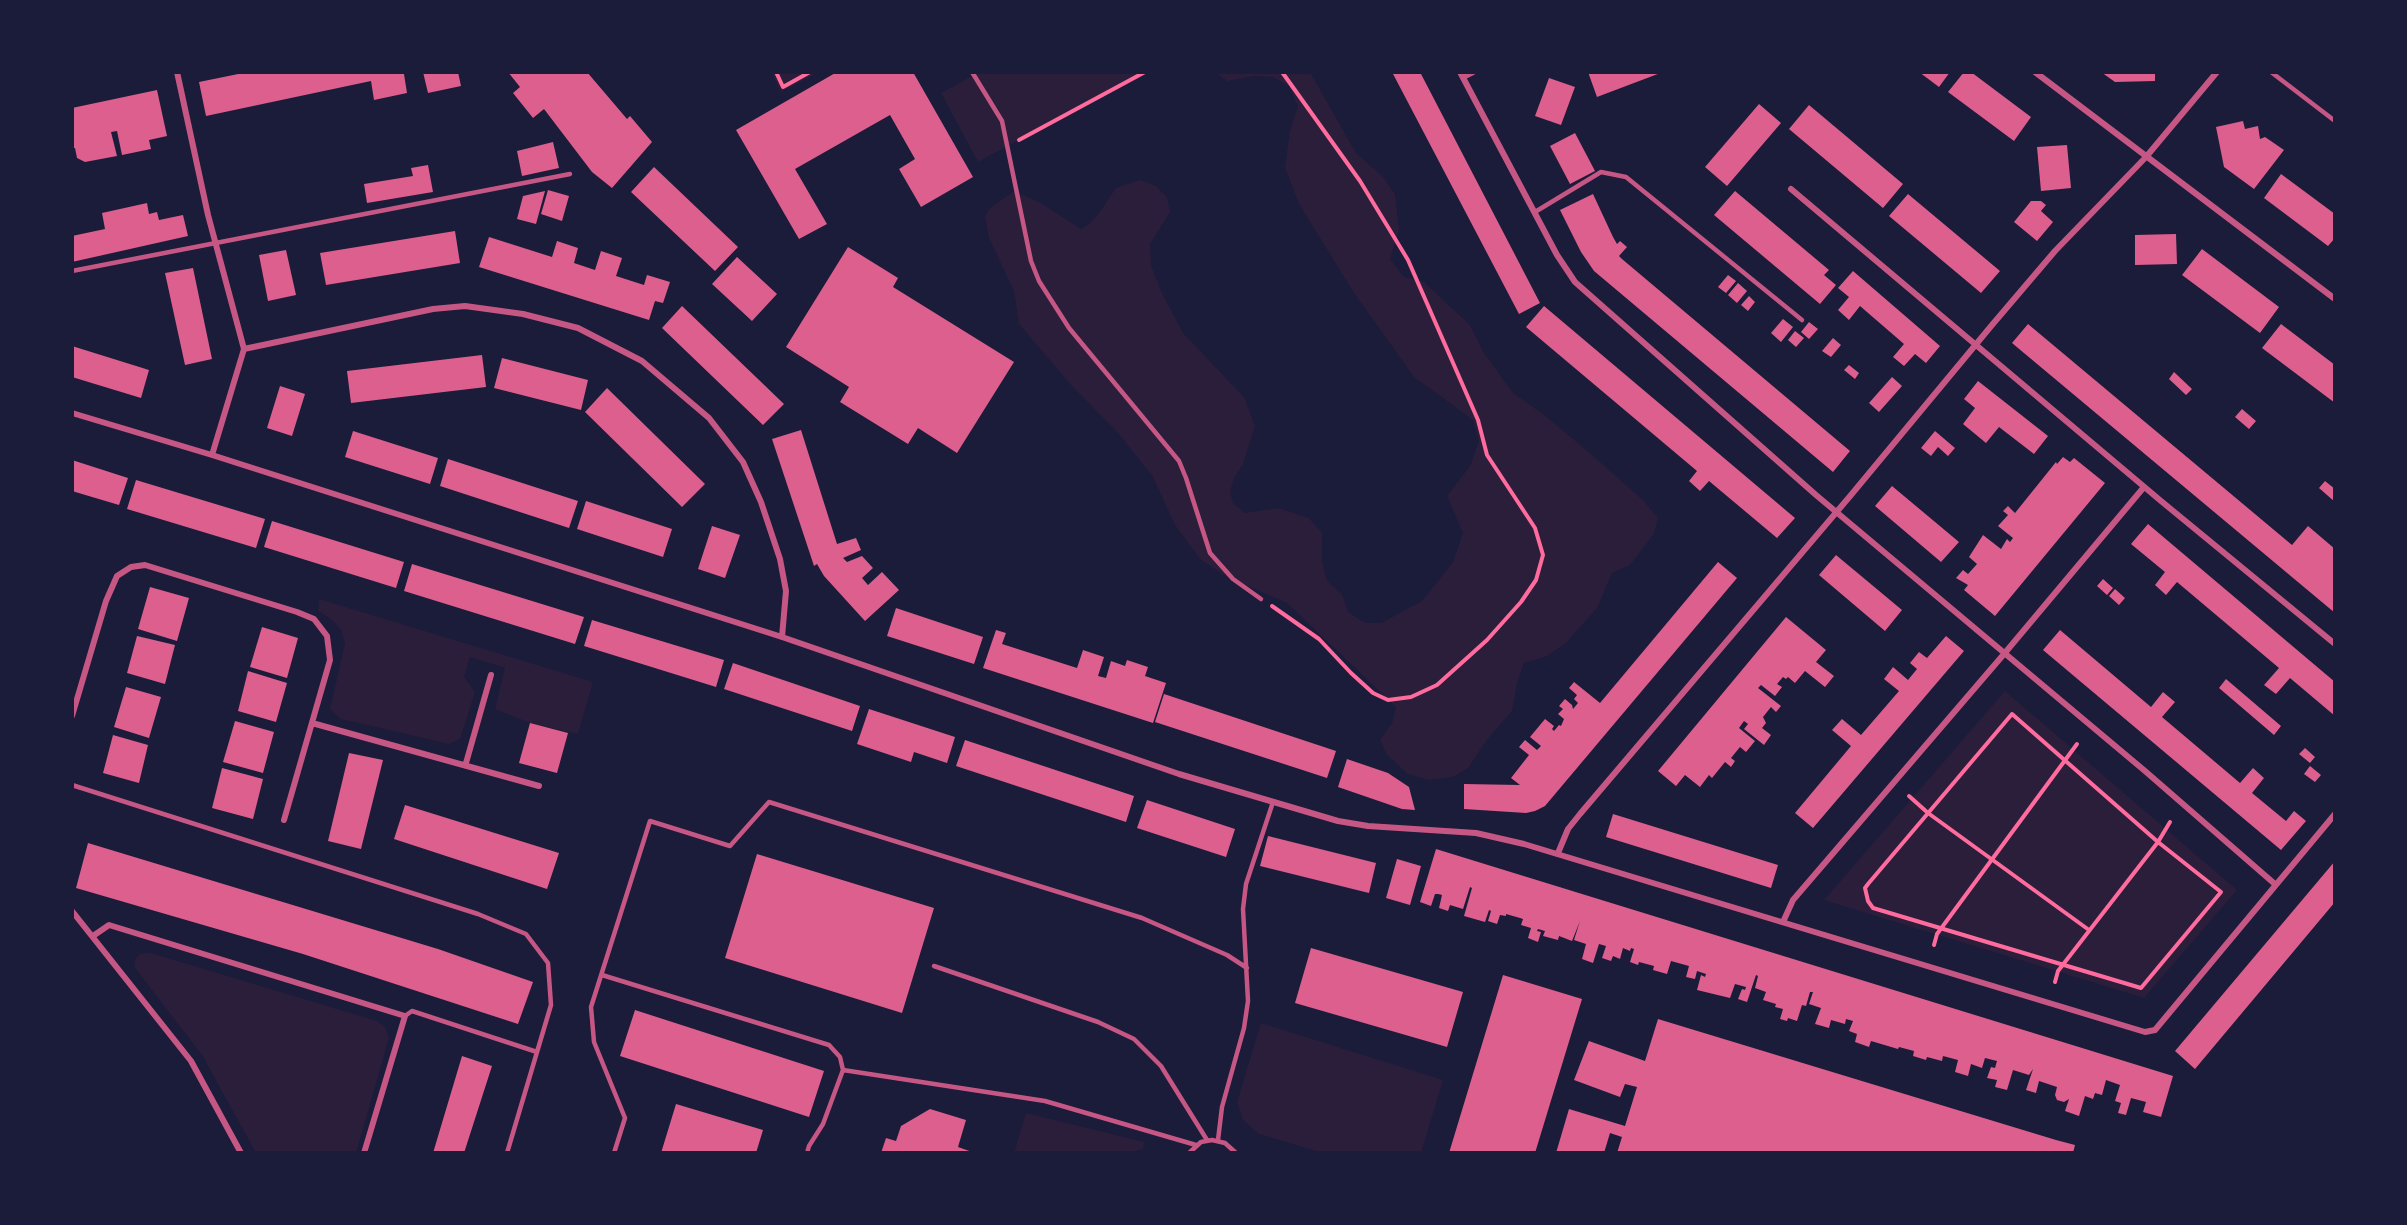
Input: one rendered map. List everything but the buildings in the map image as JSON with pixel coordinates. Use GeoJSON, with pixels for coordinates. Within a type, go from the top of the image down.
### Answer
{"type":"FeatureCollection","features":[{"type":"Feature","properties":{"kind":"street"},"geometry":{"type":"LineString","coordinates":[[177,72],[215,242],[244,349],[212,455]]}},
{"type":"Feature","properties":{"kind":"street"},"geometry":{"type":"LineString","coordinates":[[1473,72],[1461,74],[1557,255],[1575,282],[1836,511],[2145,771],[2276,885]]}},
{"type":"Feature","properties":{"kind":"street"},"geometry":{"type":"LineString","coordinates":[[2035,72],[2335,299]]}},
{"type":"Feature","properties":{"kind":"street"},"geometry":{"type":"LineString","coordinates":[[1558,853],[1568,829],[1580,814],[1976,344],[2055,251],[2146,157],[2217,72]]}},
{"type":"Feature","properties":{"kind":"street"},"geometry":{"type":"LineString","coordinates":[[1791,189],[2144,487],[2335,644]]}},
{"type":"Feature","properties":{"kind":"street"},"geometry":{"type":"LineString","coordinates":[[244,349],[433,309],[465,306],[523,314],[578,328],[642,361],[709,418],[742,462],[761,502],[780,559],[786,591],[782,637]]}},
{"type":"Feature","properties":{"kind":"street"},"geometry":{"type":"LineString","coordinates":[[72,413],[212,455],[782,637],[1179,774],[1338,821],[1368,826],[1476,833],[1558,853],[2145,1032],[2155,1030],[2335,814]]}},
{"type":"Feature","properties":{"kind":"street"},"geometry":{"type":"LineString","coordinates":[[1783,922],[1793,900],[2144,487]]}},
{"type":"Feature","properties":{"kind":"street"},"geometry":{"type":"LineString","coordinates":[[72,716],[105,601],[117,576],[131,567],[145,565],[286,608],[314,619],[327,636],[330,660],[284,820]]}},
{"type":"Feature","properties":{"kind":"street"},"geometry":{"type":"LineString","coordinates":[[466,764],[492,675]]}},
{"type":"Feature","properties":{"kind":"street"},"geometry":{"type":"LineString","coordinates":[[312,723],[539,786]]}},
{"type":"Feature","properties":{"kind":"street"},"geometry":{"type":"LineString","coordinates":[[72,911],[191,1061],[241,1153]]}},
{"type":"Feature","properties":{"kind":"street"},"geometry":{"type":"LineString","coordinates":[[93,936],[109,925],[405,1016],[364,1153]]}},
{"type":"Feature","properties":{"kind":"lane"},"geometry":{"type":"LineString","coordinates":[[972,72],[1002,122],[1031,261],[1039,281],[1069,328],[1179,461],[1210,554],[1233,579],[1262,599]]}},
{"type":"Feature","properties":{"kind":"lane"},"geometry":{"type":"LineString","coordinates":[[2271,72],[2335,121]]}},
{"type":"Feature","properties":{"kind":"lane"},"geometry":{"type":"LineString","coordinates":[[1535,212],[1601,172],[1626,177],[1802,320]]}},
{"type":"Feature","properties":{"kind":"lane"},"geometry":{"type":"LineString","coordinates":[[72,271],[570,174]]}},
{"type":"Feature","properties":{"kind":"lane"},"geometry":{"type":"LineString","coordinates":[[72,785],[478,914],[526,934],[548,963],[551,1005],[507,1153]]}},
{"type":"Feature","properties":{"kind":"lane"},"geometry":{"type":"LineString","coordinates":[[614,1153],[625,1118],[594,1042],[591,1007],[651,821],[730,846],[769,802],[1142,918],[1227,955],[1247,968]]}},
{"type":"Feature","properties":{"kind":"lane"},"geometry":{"type":"LineString","coordinates":[[1218,1140],[1222,1107],[1244,1028],[1248,1001],[1244,909],[1246,884],[1273,802]]}},
{"type":"Feature","properties":{"kind":"lane"},"geometry":{"type":"LineString","coordinates":[[934,966],[1098,1022],[1134,1039],[1161,1066],[1207,1140]]}},
{"type":"Feature","properties":{"kind":"lane"},"geometry":{"type":"LineString","coordinates":[[602,975],[829,1045],[840,1057],[843,1070],[823,1124],[808,1146],[807,1153]]}},
{"type":"Feature","properties":{"kind":"lane"},"geometry":{"type":"LineString","coordinates":[[405,1016],[412,1011],[537,1052]]}},
{"type":"Feature","properties":{"kind":"lane"},"geometry":{"type":"LineString","coordinates":[[843,1070],[1045,1101],[1196,1145]]}},
{"type":"Feature","properties":{"kind":"lane"},"geometry":{"type":"LineString","coordinates":[[1189,1153],[1196,1145],[1207,1140],[1218,1140],[1232,1147],[1236,1153]]}},
{"type":"Feature","properties":{"kind":"path"},"geometry":{"type":"LineString","coordinates":[[776,72],[783,87],[810,72]]}},
{"type":"Feature","properties":{"kind":"path"},"geometry":{"type":"LineString","coordinates":[[1007,146],[1145,72]]}},
{"type":"Feature","properties":{"kind":"path"},"geometry":{"type":"LineString","coordinates":[[1262,599],[1319,639],[1373,693],[1389,700],[1411,697],[1437,685],[1487,640],[1521,602],[1536,580],[1543,555],[1535,528],[1487,454],[1478,420],[1408,260],[1360,181],[1282,72]]}},
{"type":"Feature","properties":{"kind":"path"},"geometry":{"type":"LineString","coordinates":[[2012,714],[2158,842],[2221,892],[2141,988],[1873,908],[1865,891],[1868,884],[1928,813],[2012,714]]}},
{"type":"Feature","properties":{"kind":"path"},"geometry":{"type":"LineString","coordinates":[[1934,945],[1942,928],[2077,744]]}},
{"type":"Feature","properties":{"kind":"path"},"geometry":{"type":"LineString","coordinates":[[1909,796],[1928,813],[2089,930]]}},
{"type":"Feature","properties":{"kind":"path"},"geometry":{"type":"LineString","coordinates":[[2055,982],[2058,971],[2158,842],[2170,822]]}},
{"type":"Feature","properties":{"kind":"shaded area"},"geometry":{"type":"Polygon","coordinates":[[[771,72],[819,72],[781,92],[771,72]]]}},
{"type":"Feature","properties":{"kind":"shaded area"},"geometry":{"type":"Polygon","coordinates":[[[979,72],[1144,72],[978,162],[941,93],[979,72]]]}},
{"type":"Feature","properties":{"kind":"shaded area"},"geometry":{"type":"Polygon","coordinates":[[[1215,72],[1310,72],[1356,153],[1383,177],[1395,194],[1399,230],[1390,259],[1404,277],[1424,282],[1470,325],[1484,353],[1513,393],[1584,448],[1643,500],[1658,518],[1654,534],[1630,565],[1612,573],[1597,608],[1566,643],[1545,657],[1524,663],[1517,683],[1512,711],[1486,741],[1468,768],[1453,777],[1428,780],[1408,774],[1387,755],[1380,740],[1392,723],[1396,707],[1287,603],[1227,577],[1200,559],[1175,525],[1153,477],[1119,434],[1071,385],[1019,324],[1014,291],[989,238],[985,216],[989,209],[1014,191],[1041,203],[1081,229],[1100,212],[1116,188],[1140,180],[1156,186],[1167,197],[1170,212],[1150,244],[1151,265],[1162,293],[1183,333],[1244,397],[1255,426],[1243,464],[1235,476],[1230,491],[1233,503],[1245,513],[1278,508],[1309,518],[1322,533],[1322,562],[1327,581],[1342,594],[1348,612],[1366,623],[1381,623],[1422,601],[1453,562],[1463,533],[1447,496],[1470,466],[1479,441],[1473,420],[1414,377],[1354,293],[1299,204],[1285,168],[1290,131],[1298,106],[1289,86],[1273,77],[1255,76],[1227,81],[1215,72]]]}},
{"type":"Feature","properties":{"kind":"shaded area"},"geometry":{"type":"Polygon","coordinates":[[[319,599],[593,682],[578,734],[530,723],[495,709],[505,668],[470,657],[464,677],[475,692],[460,739],[449,744],[341,719],[330,709],[345,643],[341,630],[331,619],[318,611],[319,599]]]}},
{"type":"Feature","properties":{"kind":"shaded area"},"geometry":{"type":"Polygon","coordinates":[[[2005,691],[2237,890],[2144,998],[1824,900],[2005,691]]]}},
{"type":"Feature","properties":{"kind":"shaded area"},"geometry":{"type":"Polygon","coordinates":[[[151,953],[377,1021],[385,1027],[389,1038],[356,1153],[256,1153],[202,1055],[135,968],[135,959],[140,954],[151,953]]]}},
{"type":"Feature","properties":{"kind":"shaded area"},"geometry":{"type":"Polygon","coordinates":[[[1261,1023],[1443,1080],[1421,1153],[1323,1153],[1259,1134],[1243,1120],[1237,1102],[1261,1023]]]}},
{"type":"Feature","properties":{"kind":"shaded area"},"geometry":{"type":"Polygon","coordinates":[[[1026,1113],[1144,1142],[1143,1149],[1125,1153],[1014,1153],[1026,1113]]]}}]}
